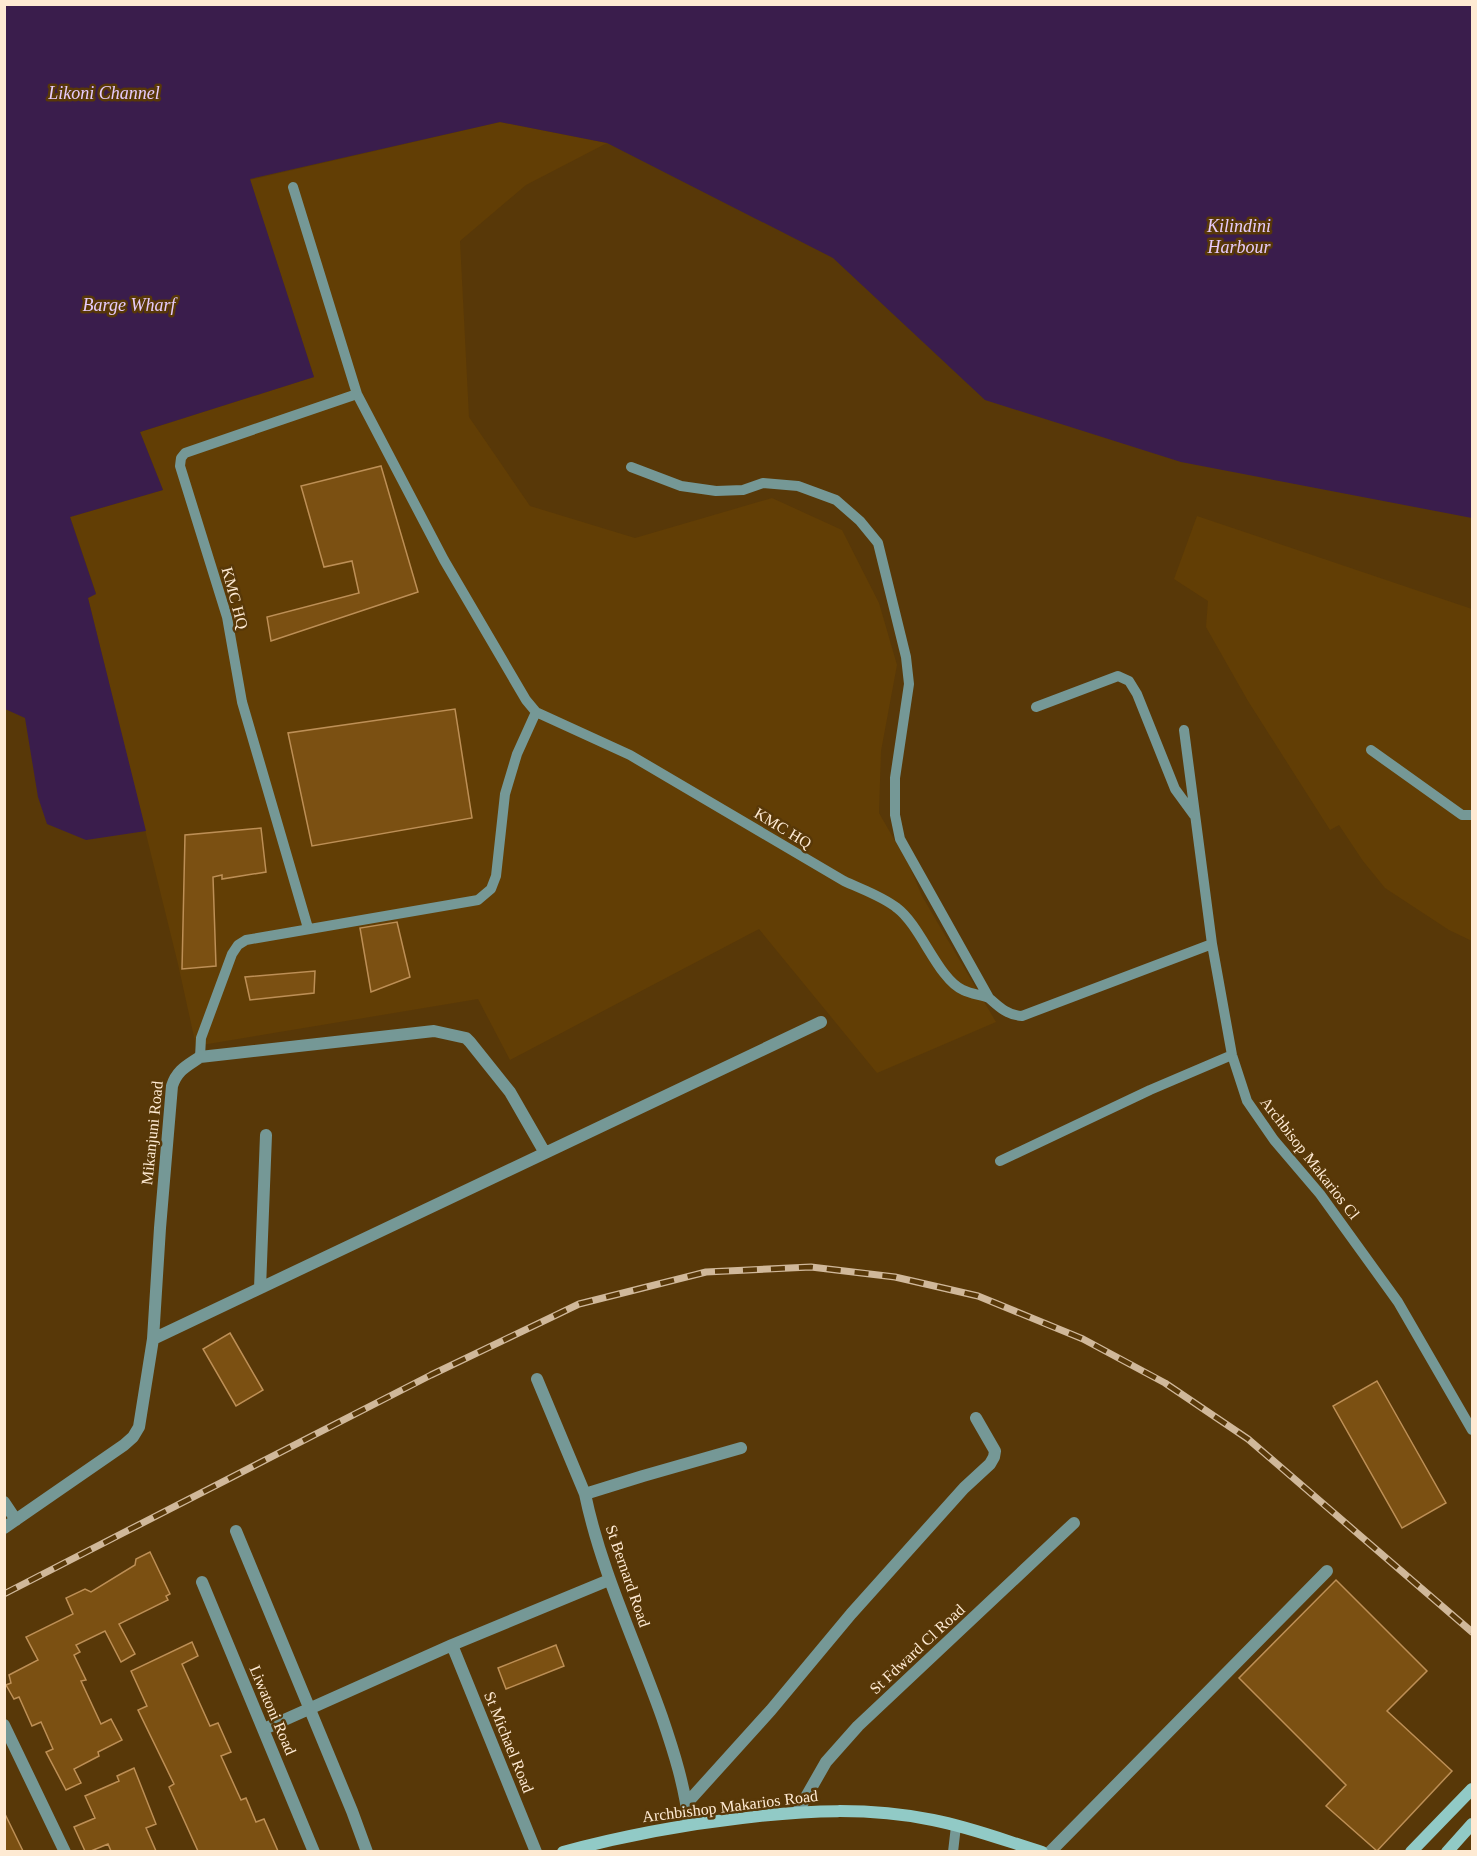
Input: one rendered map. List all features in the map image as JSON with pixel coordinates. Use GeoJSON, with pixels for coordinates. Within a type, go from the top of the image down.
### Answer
{"type":"FeatureCollection","features":[{"type":"Feature","properties":{"kind":"street"},"geometry":{"type":"LineString","coordinates":[[153,1339],[821,1022]]}},
{"type":"Feature","properties":{"kind":"street","name":"Mikanjuni Road"},"geometry":{"type":"LineString","coordinates":[[4,1528],[133,1437],[138,1427],[153,1339],[172,1086],[175,1075],[200,1057],[434,1031],[462,1037],[470,1042],[510,1092],[545,1153]]}},
{"type":"Feature","properties":{"kind":"street"},"geometry":{"type":"LineString","coordinates":[[260,1288],[266,1135]]}},
{"type":"Feature","properties":{"kind":"street","name":"St Bernard Road"},"geometry":{"type":"LineString","coordinates":[[537,1379],[585,1494],[609,1580],[647,1675],[668,1736],[687,1803],[689,1824]]}},
{"type":"Feature","properties":{"kind":"street"},"geometry":{"type":"LineString","coordinates":[[687,1803],[771,1710],[851,1614],[964,1488],[990,1464],[995,1451],[976,1418]]}},
{"type":"Feature","properties":{"kind":"street"},"geometry":{"type":"LineString","coordinates":[[585,1494],[741,1448]]}},
{"type":"Feature","properties":{"kind":"street"},"geometry":{"type":"LineString","coordinates":[[4,1502],[16,1520]]}},
{"type":"Feature","properties":{"kind":"street","name":"St Fdward Cl Road"},"geometry":{"type":"LineString","coordinates":[[798,1811],[826,1762],[851,1734],[1074,1523]]}},
{"type":"Feature","properties":{"kind":"street"},"geometry":{"type":"LineString","coordinates":[[236,1530],[367,1851]]}},
{"type":"Feature","properties":{"kind":"street"},"geometry":{"type":"LineString","coordinates":[[1050,1851],[1327,1571]]}},
{"type":"Feature","properties":{"kind":"street"},"geometry":{"type":"LineString","coordinates":[[264,1729],[452,1645],[609,1580]]}},
{"type":"Feature","properties":{"kind":"street","name":"Liwatoni Road"},"geometry":{"type":"LineString","coordinates":[[202,1582],[314,1851]]}},
{"type":"Feature","properties":{"kind":"street","name":"St Michael Road"},"geometry":{"type":"LineString","coordinates":[[452,1645],[536,1851]]}},
{"type":"Feature","properties":{"kind":"street"},"geometry":{"type":"LineString","coordinates":[[4,1725],[65,1851]]}},
{"type":"Feature","properties":{"kind":"street"},"geometry":{"type":"LineString","coordinates":[[1411,1851],[1473,1789]]}},
{"type":"Feature","properties":{"kind":"street","name":"Archbishop Makarios Road"},"geometry":{"type":"LineString","coordinates":[[562,1851],[689,1824],[798,1811],[851,1810],[931,1820],[1042,1851]]}},
{"type":"Feature","properties":{"kind":"street"},"geometry":{"type":"LineString","coordinates":[[1447,1851],[1473,1824]]}},
{"type":"Feature","properties":{"kind":"lane","name":"KMC HQ"},"geometry":{"type":"LineString","coordinates":[[293,188],[357,394],[444,560],[525,700],[536,712],[630,755],[844,881],[871,892],[898,908],[950,981],[962,990],[989,998]]}},
{"type":"Feature","properties":{"kind":"lane","name":"KMC HQ"},"geometry":{"type":"LineString","coordinates":[[308,928],[242,702],[227,617],[180,466],[181,458],[185,453],[357,394]]}},
{"type":"Feature","properties":{"kind":"lane"},"geometry":{"type":"LineString","coordinates":[[631,467],[681,486],[716,492],[743,490],[764,483],[798,486],[836,500],[860,521],[878,543],[906,657],[909,684],[895,778],[895,815],[900,839],[989,998],[1003,1010],[1022,1016],[1212,944]]}},
{"type":"Feature","properties":{"kind":"lane"},"geometry":{"type":"LineString","coordinates":[[1036,707],[1118,676],[1129,681],[1137,694],[1175,789],[1196,818]]}},
{"type":"Feature","properties":{"kind":"lane"},"geometry":{"type":"LineString","coordinates":[[200,1057],[201,1038],[232,954],[238,945],[246,940],[478,900],[491,889],[496,876],[505,794],[517,754],[536,712]]}},
{"type":"Feature","properties":{"kind":"lane","name":"Archbisop Makarios Cl"},"geometry":{"type":"LineString","coordinates":[[1184,730],[1212,944],[1232,1055],[1247,1101],[1274,1140],[1320,1194],[1398,1302],[1473,1430]]}},
{"type":"Feature","properties":{"kind":"lane"},"geometry":{"type":"LineString","coordinates":[[1371,750],[1462,815],[1473,815]]}},
{"type":"Feature","properties":{"kind":"lane"},"geometry":{"type":"LineString","coordinates":[[1000,1161],[1150,1090],[1232,1055]]}},
{"type":"Feature","properties":{"kind":"lane"},"geometry":{"type":"LineString","coordinates":[[953,1851],[956,1826]]}},
{"type":"Feature","properties":{"kind":"shaded area"},"geometry":{"type":"Polygon","coordinates":[[[500,122],[607,143],[526,185],[460,241],[469,417],[530,506],[635,538],[772,498],[842,530],[879,603],[897,665],[881,751],[879,813],[909,865],[922,896],[996,1022],[877,1073],[759,929],[510,1060],[478,999],[196,1046],[88,598],[96,593],[70,517],[163,490],[140,432],[314,377],[250,180],[500,122]]]}},
{"type":"Feature","properties":{"kind":"shaded area"},"geometry":{"type":"Polygon","coordinates":[[[1197,516],[1472,609],[1472,941],[1449,930],[1385,888],[1363,861],[1339,825],[1330,830],[1248,701],[1206,627],[1208,601],[1174,579],[1197,516]]]}},
{"type":"Feature","properties":{"kind":"water","name":"Kilindini Harbour"},"geometry":{"type":"Polygon","coordinates":[[[4,5],[1472,5],[1472,518],[1181,462],[985,400],[833,258],[607,143],[500,122],[250,179],[314,377],[140,432],[163,490],[70,517],[96,594],[88,598],[146,831],[86,840],[47,824],[38,797],[25,718],[5,709],[4,5]]]}},
{"type":"Feature","properties":{"kind":"building"},"geometry":{"type":"Polygon","coordinates":[[[381,466],[418,592],[271,641],[267,617],[359,593],[352,561],[324,567],[301,486],[381,466]]]}},
{"type":"Feature","properties":{"kind":"building"},"geometry":{"type":"Polygon","coordinates":[[[455,709],[472,818],[312,846],[288,733],[455,709]]]}},
{"type":"Feature","properties":{"kind":"building"},"geometry":{"type":"Polygon","coordinates":[[[261,828],[266,872],[222,879],[222,875],[213,877],[216,966],[182,969],[185,835],[261,828]]]}},
{"type":"Feature","properties":{"kind":"building"},"geometry":{"type":"Polygon","coordinates":[[[397,922],[410,977],[371,992],[360,928],[397,922]]]}},
{"type":"Feature","properties":{"kind":"building"},"geometry":{"type":"Polygon","coordinates":[[[315,971],[314,993],[250,1000],[245,977],[315,971]]]}},
{"type":"Feature","properties":{"kind":"building"},"geometry":{"type":"Polygon","coordinates":[[[230,1333],[263,1390],[236,1406],[203,1349],[230,1333]]]}},
{"type":"Feature","properties":{"kind":"building"},"geometry":{"type":"Polygon","coordinates":[[[1377,1381],[1446,1503],[1402,1528],[1333,1406],[1377,1381]]]}},
{"type":"Feature","properties":{"kind":"building"},"geometry":{"type":"Polygon","coordinates":[[[150,1552],[170,1594],[166,1596],[168,1600],[119,1624],[135,1654],[121,1662],[105,1631],[76,1645],[80,1652],[74,1655],[86,1680],[81,1681],[101,1724],[111,1719],[122,1740],[98,1752],[99,1756],[74,1769],[81,1783],[66,1790],[46,1752],[53,1749],[41,1722],[32,1726],[19,1697],[14,1699],[6,1685],[11,1683],[9,1675],[38,1660],[26,1637],[73,1614],[66,1598],[85,1589],[91,1592],[135,1565],[136,1559],[150,1552]]]}},
{"type":"Feature","properties":{"kind":"building"},"geometry":{"type":"Polygon","coordinates":[[[1336,1580],[1427,1671],[1387,1711],[1452,1771],[1377,1851],[1326,1806],[1346,1785],[1239,1678],[1336,1580]]]}},
{"type":"Feature","properties":{"kind":"building"},"geometry":{"type":"Polygon","coordinates":[[[192,1642],[198,1656],[182,1664],[210,1726],[218,1723],[231,1752],[221,1756],[241,1800],[246,1798],[256,1822],[264,1819],[278,1851],[198,1851],[169,1787],[174,1784],[138,1710],[147,1706],[131,1671],[192,1642]]]}},
{"type":"Feature","properties":{"kind":"building"},"geometry":{"type":"Polygon","coordinates":[[[556,1645],[564,1666],[506,1689],[498,1668],[556,1645]]]}},
{"type":"Feature","properties":{"kind":"building"},"geometry":{"type":"Polygon","coordinates":[[[134,1768],[156,1824],[146,1828],[156,1851],[111,1851],[108,1844],[85,1851],[74,1827],[95,1818],[85,1796],[119,1781],[117,1776],[134,1768]]]}},
{"type":"Feature","properties":{"kind":"building"},"geometry":{"type":"Polygon","coordinates":[[[4,1812],[23,1851],[4,1851],[4,1812]]]}},
{"type":"Feature","properties":{"kind":"railway"},"geometry":{"type":"LineString","coordinates":[[4,1594],[431,1375],[579,1304],[706,1272],[811,1267],[895,1277],[978,1296],[1083,1339],[1165,1383],[1248,1439],[1472,1632]]}},
{"type":"Feature","properties":{"kind":"water label","name":"Likoni Channel"},"geometry":{"type":"Point","coordinates":[104,93]}},
{"type":"Feature","properties":{"kind":"water label","name":"Barge Wharf"},"geometry":{"type":"Point","coordinates":[129,305]}}]}
